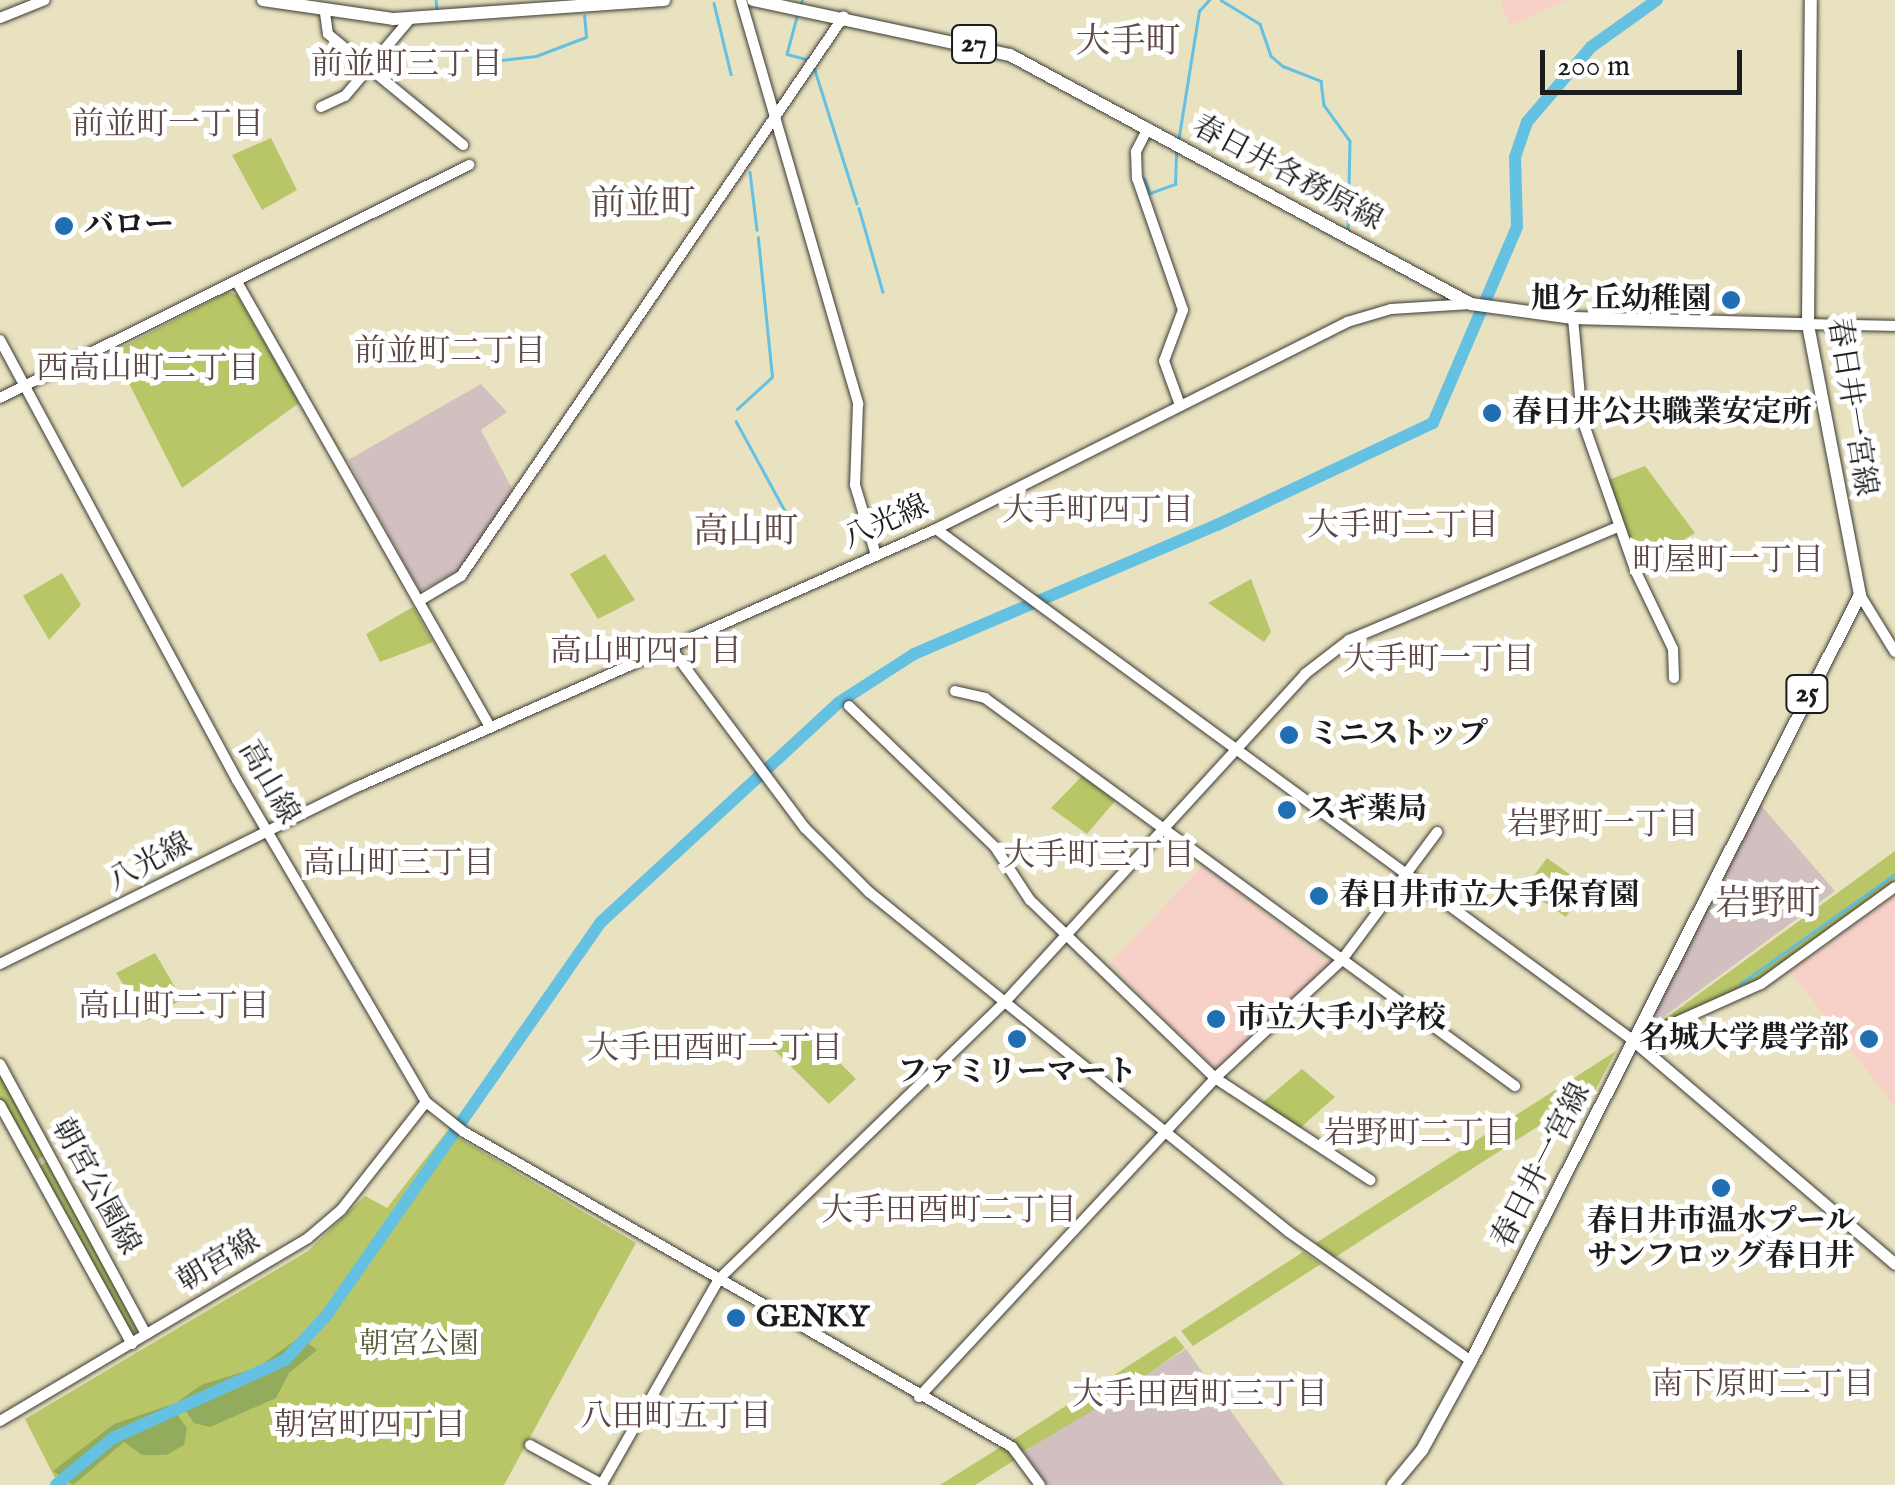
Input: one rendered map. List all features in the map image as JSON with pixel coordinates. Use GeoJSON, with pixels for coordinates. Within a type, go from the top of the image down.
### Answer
{"type":"FeatureCollection","features":[{"type":"Feature","properties":{"kind":"main road"},"geometry":{"type":"LineString","coordinates":[[263,0],[325,14],[410,19],[664,0]]}},
{"type":"Feature","properties":{"kind":"main road","name":"春日井各務原線"},"geometry":{"type":"LineString","coordinates":[[753,0],[844,16],[1006,54],[1471,304],[1490,310],[1573,318],[1808,324]]}},
{"type":"Feature","properties":{"kind":"main road","name":"春日井一宮線"},"geometry":{"type":"LineString","coordinates":[[1392,1485],[1422,1450],[1471,1361],[1860,595],[1808,324],[1811,0]]}},
{"type":"Feature","properties":{"kind":"main road"},"geometry":{"type":"LineString","coordinates":[[1634,1042],[1895,1264]]}},
{"type":"Feature","properties":{"kind":"street"},"geometry":{"type":"LineString","coordinates":[[0,18],[45,0]]}},
{"type":"Feature","properties":{"kind":"street"},"geometry":{"type":"LineString","coordinates":[[741,0],[858,404],[855,485],[876,555]]}},
{"type":"Feature","properties":{"kind":"street"},"geometry":{"type":"LineString","coordinates":[[325,14],[328,34],[463,146]]}},
{"type":"Feature","properties":{"kind":"street"},"geometry":{"type":"LineString","coordinates":[[418,600],[461,576],[844,16]]}},
{"type":"Feature","properties":{"kind":"street"},"geometry":{"type":"LineString","coordinates":[[321,107],[344,96],[410,19]]}},
{"type":"Feature","properties":{"kind":"street"},"geometry":{"type":"LineString","coordinates":[[1148,128],[1136,152],[1137,178],[1183,310],[1164,361],[1180,405]]}},
{"type":"Feature","properties":{"kind":"street"},"geometry":{"type":"LineString","coordinates":[[0,398],[469,165]]}},
{"type":"Feature","properties":{"kind":"street"},"geometry":{"type":"LineString","coordinates":[[237,282],[490,727]]}},
{"type":"Feature","properties":{"kind":"street","name":"八光線"},"geometry":{"type":"LineString","coordinates":[[0,964],[266,831],[936,529],[1347,322],[1391,309],[1471,304]]}},
{"type":"Feature","properties":{"kind":"street"},"geometry":{"type":"LineString","coordinates":[[1573,318],[1582,420],[1618,526],[1674,649],[1674,678]]}},
{"type":"Feature","properties":{"kind":"street"},"geometry":{"type":"LineString","coordinates":[[1808,324],[1895,326]]}},
{"type":"Feature","properties":{"kind":"street","name":"高山線"},"geometry":{"type":"LineString","coordinates":[[0,340],[266,831],[426,1102],[454,1125],[850,1350],[918,1397],[1012,1446],[1040,1485]]}},
{"type":"Feature","properties":{"kind":"street"},"geometry":{"type":"LineString","coordinates":[[530,1445],[603,1484],[719,1279],[1004,1003],[1305,674],[1349,640],[1618,526]]}},
{"type":"Feature","properties":{"kind":"street"},"geometry":{"type":"LineString","coordinates":[[936,529],[1634,1042],[1761,984],[1895,887]]}},
{"type":"Feature","properties":{"kind":"street"},"geometry":{"type":"LineString","coordinates":[[1860,595],[1895,652]]}},
{"type":"Feature","properties":{"kind":"street"},"geometry":{"type":"LineString","coordinates":[[670,647],[756,768],[856,879],[1289,1232],[1471,1361]]}},
{"type":"Feature","properties":{"kind":"street"},"geometry":{"type":"LineString","coordinates":[[955,691],[985,698],[1340,962],[1515,1086]]}},
{"type":"Feature","properties":{"kind":"street"},"geometry":{"type":"LineString","coordinates":[[849,706],[995,847],[1030,900],[1070,932],[1215,1078],[1370,1180]]}},
{"type":"Feature","properties":{"kind":"street"},"geometry":{"type":"LineString","coordinates":[[918,1397],[1167,1134],[1215,1078],[1340,962],[1438,832]]}},
{"type":"Feature","properties":{"kind":"street","name":"朝宮公園線"},"geometry":{"type":"LineString","coordinates":[[0,1064],[146,1334]]}},
{"type":"Feature","properties":{"kind":"street","name":"朝宮線"},"geometry":{"type":"LineString","coordinates":[[0,1421],[326,1224],[426,1102]]}},
{"type":"Feature","properties":{"kind":"street","name":"朝宮公園線"},"geometry":{"type":"LineString","coordinates":[[0,1105],[132,1344]]}},
{"type":"Feature","properties":{"kind":"shaded area"},"geometry":{"type":"Polygon","coordinates":[[[1500,0],[1566,0],[1510,26],[1500,0]]]}},
{"type":"Feature","properties":{"kind":"shaded area"},"geometry":{"type":"Polygon","coordinates":[[[481,384],[507,412],[481,430],[513,490],[460,570],[420,591],[348,460],[481,384]]]}},
{"type":"Feature","properties":{"kind":"shaded area"},"geometry":{"type":"Polygon","coordinates":[[[1760,804],[1835,891],[1647,1029],[1760,804]]]}},
{"type":"Feature","properties":{"kind":"shaded area","name":"市立大手小学校"},"geometry":{"type":"Polygon","coordinates":[[[1203,865],[1331,964],[1215,1071],[1110,963],[1203,865]]]}},
{"type":"Feature","properties":{"kind":"shaded area","name":"名城大学農学部"},"geometry":{"type":"Polygon","coordinates":[[[1895,895],[1895,1107],[1790,971],[1895,895]]]}},
{"type":"Feature","properties":{"kind":"shaded area"},"geometry":{"type":"Polygon","coordinates":[[[1186,1349],[1284,1485],[1045,1485],[1024,1452],[1186,1349]]]}},
{"type":"Feature","properties":{"kind":"green space"},"geometry":{"type":"Polygon","coordinates":[[[271,138],[297,190],[262,210],[232,155],[271,138]]]}},
{"type":"Feature","properties":{"kind":"green space"},"geometry":{"type":"Polygon","coordinates":[[[228,292],[237,295],[299,403],[182,488],[113,352],[228,292]]]}},
{"type":"Feature","properties":{"kind":"green space"},"geometry":{"type":"Polygon","coordinates":[[[1645,466],[1695,533],[1639,567],[1608,480],[1645,466]]]}},
{"type":"Feature","properties":{"kind":"green space"},"geometry":{"type":"Polygon","coordinates":[[[605,554],[635,600],[598,619],[570,574],[605,554]]]}},
{"type":"Feature","properties":{"kind":"green space"},"geometry":{"type":"Polygon","coordinates":[[[62,573],[81,605],[49,640],[23,596],[62,573]]]}},
{"type":"Feature","properties":{"kind":"green space"},"geometry":{"type":"Polygon","coordinates":[[[1251,579],[1271,632],[1264,642],[1208,603],[1251,579]]]}},
{"type":"Feature","properties":{"kind":"green space"},"geometry":{"type":"Polygon","coordinates":[[[413,607],[433,642],[380,662],[366,634],[413,607]]]}},
{"type":"Feature","properties":{"kind":"green space"},"geometry":{"type":"Polygon","coordinates":[[[1082,776],[1115,801],[1087,834],[1051,808],[1082,776]]]}},
{"type":"Feature","properties":{"kind":"green space"},"geometry":{"type":"Polygon","coordinates":[[[1895,851],[1895,882],[1756,983],[1655,1026],[1895,851]]]}},
{"type":"Feature","properties":{"kind":"green space"},"geometry":{"type":"Polygon","coordinates":[[[1547,858],[1586,886],[1566,917],[1524,889],[1547,858]]]}},
{"type":"Feature","properties":{"kind":"green space"},"geometry":{"type":"Polygon","coordinates":[[[155,953],[182,999],[147,1021],[116,973],[155,953]]]}},
{"type":"Feature","properties":{"kind":"green space"},"geometry":{"type":"Polygon","coordinates":[[[804,1027],[856,1079],[829,1104],[770,1046],[804,1027]]]}},
{"type":"Feature","properties":{"kind":"green space"},"geometry":{"type":"Polygon","coordinates":[[[1616,1051],[1596,1089],[1334,1258],[1316,1243],[1616,1051]]]}},
{"type":"Feature","properties":{"kind":"green space"},"geometry":{"type":"Polygon","coordinates":[[[1302,1069],[1335,1097],[1300,1128],[1262,1103],[1302,1069]]]}},
{"type":"Feature","properties":{"kind":"green space"},"geometry":{"type":"Polygon","coordinates":[[[0,1070],[44,1156],[35,1161],[0,1100],[0,1070]]]}},
{"type":"Feature","properties":{"kind":"green space","name":"朝宮公園"},"geometry":{"type":"Polygon","coordinates":[[[447,1131],[636,1243],[504,1485],[63,1485],[55,1478],[25,1419],[308,1251],[365,1196],[387,1208],[447,1131]]]}},
{"type":"Feature","properties":{"kind":"green space"},"geometry":{"type":"Polygon","coordinates":[[[47,1162],[137,1326],[136,1332],[130,1333],[38,1167],[47,1162]]]}},
{"type":"Feature","properties":{"kind":"green space"},"geometry":{"type":"Polygon","coordinates":[[[1303,1252],[1321,1264],[1193,1346],[1181,1331],[1303,1252]]]}},
{"type":"Feature","properties":{"kind":"green space"},"geometry":{"type":"Polygon","coordinates":[[[1175,1336],[1185,1348],[1112,1399],[1023,1452],[1011,1441],[1175,1336]]]}},
{"type":"Feature","properties":{"kind":"green space"},"geometry":{"type":"Polygon","coordinates":[[[300,1337],[317,1350],[289,1373],[276,1398],[210,1427],[194,1423],[179,1401],[201,1385],[258,1367],[300,1337]]]}},
{"type":"Feature","properties":{"kind":"green space"},"geometry":{"type":"Polygon","coordinates":[[[170,1405],[187,1428],[184,1445],[166,1455],[142,1455],[124,1442],[73,1485],[53,1471],[114,1424],[170,1405]]]}},
{"type":"Feature","properties":{"kind":"green space"},"geometry":{"type":"Polygon","coordinates":[[[1002,1446],[1015,1460],[975,1485],[940,1485],[1002,1446]]]}},
{"type":"Feature","properties":{"kind":"waterway"},"geometry":{"type":"LineString","coordinates":[[436,0],[437,10]]}},
{"type":"Feature","properties":{"kind":"waterway"},"geometry":{"type":"LineString","coordinates":[[1178,142],[1199,11],[1209,0]]}},
{"type":"Feature","properties":{"kind":"waterway"},"geometry":{"type":"LineString","coordinates":[[1221,0],[1260,24],[1271,56],[1283,66],[1321,81],[1324,105],[1350,141],[1348,233]]}},
{"type":"Feature","properties":{"kind":"waterway"},"geometry":{"type":"LineString","coordinates":[[56,1485],[113,1438],[285,1360],[326,1316],[601,922],[838,703],[914,654],[1217,525],[1433,423],[1517,227],[1515,157],[1527,122],[1591,47],[1657,0]]}},
{"type":"Feature","properties":{"kind":"waterway"},"geometry":{"type":"LineString","coordinates":[[714,3],[731,74]]}},
{"type":"Feature","properties":{"kind":"waterway"},"geometry":{"type":"LineString","coordinates":[[484,62],[536,56],[586,37],[584,16]]}},
{"type":"Feature","properties":{"kind":"waterway"},"geometry":{"type":"LineString","coordinates":[[797,17],[787,54],[809,60]]}},
{"type":"Feature","properties":{"kind":"waterway"},"geometry":{"type":"LineString","coordinates":[[814,67],[857,203]]}},
{"type":"Feature","properties":{"kind":"waterway"},"geometry":{"type":"LineString","coordinates":[[1145,179],[1150,193],[1175,184],[1176,150]]}},
{"type":"Feature","properties":{"kind":"waterway"},"geometry":{"type":"LineString","coordinates":[[750,172],[757,230]]}},
{"type":"Feature","properties":{"kind":"waterway"},"geometry":{"type":"LineString","coordinates":[[859,208],[883,292]]}},
{"type":"Feature","properties":{"kind":"waterway"},"geometry":{"type":"LineString","coordinates":[[737,409],[772,377],[758,238]]}},
{"type":"Feature","properties":{"kind":"waterway"},"geometry":{"type":"LineString","coordinates":[[736,421],[785,511]]}},
{"type":"Feature","properties":{"kind":"waterway"},"geometry":{"type":"LineString","coordinates":[[1740,984],[1895,874]]}},
{"type":"Feature","properties":{"kind":"place","name":"バロー"},"geometry":{"type":"Point","coordinates":[64,226]}},
{"type":"Feature","properties":{"kind":"place","name":"旭ケ丘幼稚園"},"geometry":{"type":"Point","coordinates":[1731,300]}},
{"type":"Feature","properties":{"kind":"place","name":"春日井公共職業安定所"},"geometry":{"type":"Point","coordinates":[1492,413]}},
{"type":"Feature","properties":{"kind":"place","name":"ミニストップ"},"geometry":{"type":"Point","coordinates":[1289,735]}},
{"type":"Feature","properties":{"kind":"place","name":"スギ薬局"},"geometry":{"type":"Point","coordinates":[1287,810]}},
{"type":"Feature","properties":{"kind":"place","name":"春日井市立大手保育園"},"geometry":{"type":"Point","coordinates":[1319,896]}},
{"type":"Feature","properties":{"kind":"place","name":"市立大手小学校"},"geometry":{"type":"Point","coordinates":[1216,1019]}},
{"type":"Feature","properties":{"kind":"place","name":"ファミリーマート"},"geometry":{"type":"Point","coordinates":[1017,1039]}},
{"type":"Feature","properties":{"kind":"place","name":"名城大学農学部"},"geometry":{"type":"Point","coordinates":[1869,1039]}},
{"type":"Feature","properties":{"kind":"place","name":"春日井市温水プール サンフロッグ春日井"},"geometry":{"type":"Point","coordinates":[1721,1188]}},
{"type":"Feature","properties":{"kind":"place","name":"GENKY"},"geometry":{"type":"Point","coordinates":[736,1318]}},
{"type":"Feature","properties":{"kind":"district","name":"大手町"},"geometry":{"type":"Point","coordinates":[1128,43]}},
{"type":"Feature","properties":{"kind":"district","name":"前並町三丁目"},"geometry":{"type":"Point","coordinates":[407,66]}},
{"type":"Feature","properties":{"kind":"district","name":"前並町一丁目"},"geometry":{"type":"Point","coordinates":[168,126]}},
{"type":"Feature","properties":{"kind":"district","name":"前並町"},"geometry":{"type":"Point","coordinates":[643,205]}},
{"type":"Feature","properties":{"kind":"district","name":"前並町二丁目"},"geometry":{"type":"Point","coordinates":[450,353]}},
{"type":"Feature","properties":{"kind":"district","name":"西高山町二丁目"},"geometry":{"type":"Point","coordinates":[148,370]}},
{"type":"Feature","properties":{"kind":"district","name":"大手町四丁目"},"geometry":{"type":"Point","coordinates":[1098,512]}},
{"type":"Feature","properties":{"kind":"district","name":"大手町二丁目"},"geometry":{"type":"Point","coordinates":[1403,527]}},
{"type":"Feature","properties":{"kind":"district","name":"高山町"},"geometry":{"type":"Point","coordinates":[746,533]}},
{"type":"Feature","properties":{"kind":"district","name":"町屋町一丁目"},"geometry":{"type":"Point","coordinates":[1728,562]}},
{"type":"Feature","properties":{"kind":"district","name":"高山町四丁目"},"geometry":{"type":"Point","coordinates":[646,653]}},
{"type":"Feature","properties":{"kind":"district","name":"大手町一丁目"},"geometry":{"type":"Point","coordinates":[1439,661]}},
{"type":"Feature","properties":{"kind":"district","name":"岩野町一丁目"},"geometry":{"type":"Point","coordinates":[1603,826]}},
{"type":"Feature","properties":{"kind":"district","name":"大手町三丁目"},"geometry":{"type":"Point","coordinates":[1099,857]}},
{"type":"Feature","properties":{"kind":"district","name":"高山町三丁目"},"geometry":{"type":"Point","coordinates":[399,865]}},
{"type":"Feature","properties":{"kind":"district","name":"岩野町"},"geometry":{"type":"Point","coordinates":[1768,905]}},
{"type":"Feature","properties":{"kind":"district","name":"高山町二丁目"},"geometry":{"type":"Point","coordinates":[174,1008]}},
{"type":"Feature","properties":{"kind":"district","name":"大手田酉町一丁目"},"geometry":{"type":"Point","coordinates":[715,1050]}},
{"type":"Feature","properties":{"kind":"district","name":"岩野町二丁目"},"geometry":{"type":"Point","coordinates":[1420,1135]}},
{"type":"Feature","properties":{"kind":"district","name":"大手田酉町二丁目"},"geometry":{"type":"Point","coordinates":[949,1212]}},
{"type":"Feature","properties":{"kind":"district","name":"南下原町二丁目"},"geometry":{"type":"Point","coordinates":[1763,1386]}},
{"type":"Feature","properties":{"kind":"district","name":"大手田酉町三丁目"},"geometry":{"type":"Point","coordinates":[1200,1396]}},
{"type":"Feature","properties":{"kind":"district","name":"八田町五丁目"},"geometry":{"type":"Point","coordinates":[676,1418]}},
{"type":"Feature","properties":{"kind":"district","name":"朝宮町四丁目"},"geometry":{"type":"Point","coordinates":[370,1427]}}]}
